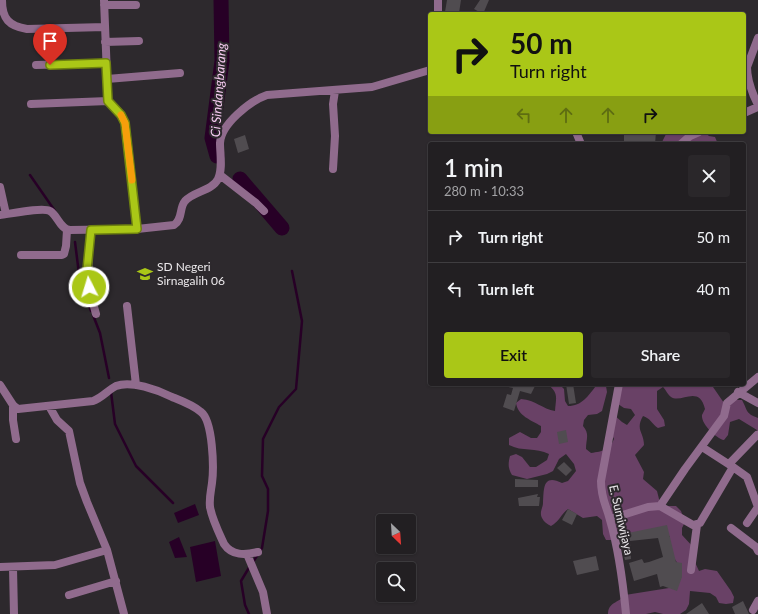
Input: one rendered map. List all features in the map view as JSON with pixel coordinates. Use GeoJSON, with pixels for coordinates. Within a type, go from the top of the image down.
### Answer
{"type":"FeatureCollection","features":[{"type":"Feature","properties":{"kind":"street"},"geometry":{"type":"LineString","coordinates":[[2,0],[4,17],[12,25],[18,28],[105,27]]}},
{"type":"Feature","properties":{"kind":"street"},"geometry":{"type":"LineString","coordinates":[[438,0],[438,12]]}},
{"type":"Feature","properties":{"kind":"street"},"geometry":{"type":"LineString","coordinates":[[136,5],[104,3],[108,101],[121,115],[125,123],[137,229]]}},
{"type":"Feature","properties":{"kind":"street"},"geometry":{"type":"LineString","coordinates":[[746,112],[758,106],[750,88],[747,67],[758,38]]}},
{"type":"Feature","properties":{"kind":"street"},"geometry":{"type":"LineString","coordinates":[[105,42],[138,41]]}},
{"type":"Feature","properties":{"kind":"street"},"geometry":{"type":"LineString","coordinates":[[36,65],[106,63]]}},
{"type":"Feature","properties":{"kind":"street"},"geometry":{"type":"LineString","coordinates":[[67,230],[137,229],[167,226],[177,223],[184,202],[193,195],[214,185],[218,181],[220,175],[221,134],[225,127],[252,103],[267,95],[335,91],[384,84],[428,71]]}},
{"type":"Feature","properties":{"kind":"street"},"geometry":{"type":"LineString","coordinates":[[107,79],[180,73]]}},
{"type":"Feature","properties":{"kind":"street"},"geometry":{"type":"LineString","coordinates":[[333,169],[335,136],[333,104],[335,91]]}},
{"type":"Feature","properties":{"kind":"street"},"geometry":{"type":"LineString","coordinates":[[31,104],[108,101]]}},
{"type":"Feature","properties":{"kind":"street"},"geometry":{"type":"LineString","coordinates":[[683,142],[694,134]]}},
{"type":"Feature","properties":{"kind":"street"},"geometry":{"type":"LineString","coordinates":[[220,175],[256,202],[264,211]]}},
{"type":"Feature","properties":{"kind":"street"},"geometry":{"type":"LineString","coordinates":[[0,187],[3,215],[46,210],[53,214],[67,230],[66,246],[62,255],[21,255]]}},
{"type":"Feature","properties":{"kind":"street"},"geometry":{"type":"LineString","coordinates":[[91,230],[87,270],[89,287],[96,314]]}},
{"type":"Feature","properties":{"kind":"street"},"geometry":{"type":"LineString","coordinates":[[127,306],[136,385]]}},
{"type":"Feature","properties":{"kind":"street"},"geometry":{"type":"LineString","coordinates":[[660,506],[724,416],[727,403],[738,392],[758,377]]}},
{"type":"Feature","properties":{"kind":"street"},"geometry":{"type":"LineString","coordinates":[[0,385],[13,405],[18,409],[93,401],[99,399],[120,385],[136,385],[152,388],[182,401],[202,412],[206,418],[212,453],[210,509],[227,549],[248,557],[258,552]]}},
{"type":"Feature","properties":{"kind":"street","name":"E. Sumiwijaya"},"geometry":{"type":"LineString","coordinates":[[618,386],[601,482],[601,494],[610,519],[615,542],[626,614]]}},
{"type":"Feature","properties":{"kind":"street"},"geometry":{"type":"LineString","coordinates":[[738,392],[758,403]]}},
{"type":"Feature","properties":{"kind":"street"},"geometry":{"type":"LineString","coordinates":[[13,405],[13,420],[16,439]]}},
{"type":"Feature","properties":{"kind":"street"},"geometry":{"type":"LineString","coordinates":[[49,406],[57,420],[69,431],[80,483],[86,502],[107,550],[124,614]]}},
{"type":"Feature","properties":{"kind":"street"},"geometry":{"type":"LineString","coordinates":[[691,570],[697,525],[700,523],[731,466],[757,435]]}},
{"type":"Feature","properties":{"kind":"street"},"geometry":{"type":"LineString","coordinates":[[702,447],[746,477],[758,507],[747,523]]}},
{"type":"Feature","properties":{"kind":"street"},"geometry":{"type":"LineString","coordinates":[[610,519],[648,507],[660,506],[693,525],[697,525]]}},
{"type":"Feature","properties":{"kind":"street"},"geometry":{"type":"LineString","coordinates":[[731,528],[756,547],[758,551]]}},
{"type":"Feature","properties":{"kind":"street"},"geometry":{"type":"LineString","coordinates":[[0,567],[13,568],[55,565],[107,550]]}},
{"type":"Feature","properties":{"kind":"street"},"geometry":{"type":"LineString","coordinates":[[248,557],[263,592],[267,614]]}},
{"type":"Feature","properties":{"kind":"street"},"geometry":{"type":"LineString","coordinates":[[13,568],[14,614]]}},
{"type":"Feature","properties":{"kind":"street"},"geometry":{"type":"LineString","coordinates":[[69,595],[116,581]]}},
{"type":"Feature","properties":{"kind":"street"},"geometry":{"type":"LineString","coordinates":[[753,610],[758,601]]}},
{"type":"Feature","properties":{"kind":"shaded area"},"geometry":{"type":"Polygon","coordinates":[[[666,134],[706,134],[715,137],[717,142],[662,142],[666,134]]]}},
{"type":"Feature","properties":{"kind":"shaded area"},"geometry":{"type":"Polygon","coordinates":[[[550,386],[561,386],[564,389],[565,401],[568,406],[573,406],[587,397],[596,386],[606,386],[607,392],[602,411],[597,414],[588,415],[584,420],[583,426],[587,434],[586,449],[591,453],[605,450],[612,443],[614,439],[608,426],[613,414],[627,425],[635,415],[631,409],[624,408],[618,404],[620,386],[711,386],[724,403],[742,400],[749,413],[758,418],[758,436],[757,430],[739,419],[730,422],[728,435],[724,440],[713,434],[706,426],[702,419],[705,409],[699,398],[694,396],[680,398],[671,397],[663,387],[657,391],[657,409],[664,420],[665,426],[658,428],[643,416],[640,428],[644,445],[635,455],[644,472],[643,479],[657,491],[660,503],[664,506],[676,506],[681,511],[685,522],[682,528],[682,535],[694,548],[694,560],[699,571],[705,569],[717,571],[734,597],[733,603],[719,603],[716,597],[710,593],[690,591],[689,604],[686,610],[680,614],[663,614],[655,612],[646,614],[608,614],[610,607],[625,595],[669,588],[678,564],[665,544],[670,536],[628,533],[618,538],[619,540],[606,540],[603,534],[602,520],[597,516],[583,518],[568,509],[551,526],[544,521],[541,510],[543,505],[545,484],[551,480],[562,483],[568,481],[576,471],[574,464],[566,454],[559,459],[553,471],[547,474],[527,479],[512,475],[509,466],[510,456],[516,454],[522,457],[530,467],[536,467],[547,460],[549,454],[509,445],[509,438],[520,432],[531,438],[537,438],[541,432],[541,426],[529,420],[522,414],[516,403],[521,399],[526,400],[555,411],[556,396],[550,386]]]}},
{"type":"Feature","properties":{"kind":"shaded area"},"geometry":{"type":"Polygon","coordinates":[[[195,504],[199,515],[178,523],[174,513],[195,504]]]}},
{"type":"Feature","properties":{"kind":"shaded area"},"geometry":{"type":"Polygon","coordinates":[[[179,537],[187,557],[175,558],[169,542],[179,537]]]}},
{"type":"Feature","properties":{"kind":"shaded area"},"geometry":{"type":"Polygon","coordinates":[[[215,541],[221,576],[196,582],[190,547],[215,541]]]}},
{"type":"Feature","properties":{"kind":"building"},"geometry":{"type":"Polygon","coordinates":[[[447,0],[461,0],[459,12],[445,12],[447,0]]]}},
{"type":"Feature","properties":{"kind":"building"},"geometry":{"type":"Polygon","coordinates":[[[480,0],[489,0],[484,12],[479,12],[474,9],[480,0]]]}},
{"type":"Feature","properties":{"kind":"building"},"geometry":{"type":"Polygon","coordinates":[[[624,134],[656,134],[655,142],[624,142],[624,134]]]}},
{"type":"Feature","properties":{"kind":"building"},"geometry":{"type":"Polygon","coordinates":[[[245,135],[249,149],[238,153],[234,139],[245,135]]]}},
{"type":"Feature","properties":{"kind":"building"},"geometry":{"type":"Polygon","coordinates":[[[504,386],[535,386],[531,394],[520,391],[514,411],[503,407],[507,394],[511,395],[513,388],[504,386]]]}},
{"type":"Feature","properties":{"kind":"building"},"geometry":{"type":"Polygon","coordinates":[[[566,386],[573,386],[576,403],[569,404],[566,386]]]}},
{"type":"Feature","properties":{"kind":"building"},"geometry":{"type":"Polygon","coordinates":[[[566,430],[568,442],[559,444],[557,432],[566,430]]]}},
{"type":"Feature","properties":{"kind":"building"},"geometry":{"type":"Polygon","coordinates":[[[564,462],[572,470],[566,476],[557,468],[564,462]]]}},
{"type":"Feature","properties":{"kind":"building"},"geometry":{"type":"Polygon","coordinates":[[[515,479],[538,480],[538,487],[515,487],[515,479]]]}},
{"type":"Feature","properties":{"kind":"building"},"geometry":{"type":"Polygon","coordinates":[[[538,494],[537,497],[540,497],[539,506],[519,506],[518,498],[538,494]]]}},
{"type":"Feature","properties":{"kind":"building"},"geometry":{"type":"Polygon","coordinates":[[[568,509],[577,514],[572,525],[562,520],[568,509]]]}},
{"type":"Feature","properties":{"kind":"building"},"geometry":{"type":"Polygon","coordinates":[[[667,525],[676,562],[682,563],[682,577],[677,591],[663,586],[660,587],[657,574],[634,581],[629,563],[642,559],[644,563],[663,557],[658,538],[630,541],[631,559],[625,560],[620,538],[628,533],[667,525]]]}},
{"type":"Feature","properties":{"kind":"building"},"geometry":{"type":"Polygon","coordinates":[[[596,556],[599,570],[577,575],[573,561],[596,556]]]}},
{"type":"Feature","properties":{"kind":"building"},"geometry":{"type":"Polygon","coordinates":[[[743,601],[749,614],[735,614],[732,607],[743,601]]]}},
{"type":"Feature","properties":{"kind":"building"},"geometry":{"type":"Polygon","coordinates":[[[702,603],[709,614],[686,614],[702,603]]]}},
{"type":"Feature","properties":{"kind":"waterway","name":"Ci Sindangbarang"},"geometry":{"type":"LineString","coordinates":[[217,156],[212,138],[222,61],[221,0]]}},
{"type":"Feature","properties":{"kind":"waterway"},"geometry":{"type":"LineString","coordinates":[[30,175],[55,211]]}},
{"type":"Feature","properties":{"kind":"waterway","name":"Ci Sindangbarang"},"geometry":{"type":"LineString","coordinates":[[240,179],[282,228]]}},
{"type":"Feature","properties":{"kind":"waterway"},"geometry":{"type":"LineString","coordinates":[[75,242],[80,282],[91,311]]}},
{"type":"Feature","properties":{"kind":"waterway","name":"Ci Sindangbarang"},"geometry":{"type":"LineString","coordinates":[[253,562],[262,548],[268,511],[268,489],[262,476],[263,439],[279,407],[296,389],[302,321],[292,271]]}},
{"type":"Feature","properties":{"kind":"waterway"},"geometry":{"type":"LineString","coordinates":[[93,315],[100,333],[109,378]]}},
{"type":"Feature","properties":{"kind":"waterway"},"geometry":{"type":"LineString","coordinates":[[111,392],[115,424],[136,466],[173,503]]}},
{"type":"Feature","properties":{"kind":"waterway","name":"Ci Sindangbarang"},"geometry":{"type":"LineString","coordinates":[[249,614],[245,605],[241,581],[250,566]]}},
{"type":"Feature","properties":{"kind":"slow traffic"},"geometry":{"type":"LineString","coordinates":[[121,115],[125,123],[132,180]]}},
{"type":"Feature","properties":{"kind":"place","name":"SD Negeri Sirnagalih 06"},"geometry":{"type":"Point","coordinates":[145,274]}},
{"type":"Feature","properties":{"kind":"route"},"geometry":{"type":"LineString","coordinates":[[50,65],[106,63],[108,101],[121,115],[125,123],[137,229],[91,230],[87,270],[89,287]]}}]}
